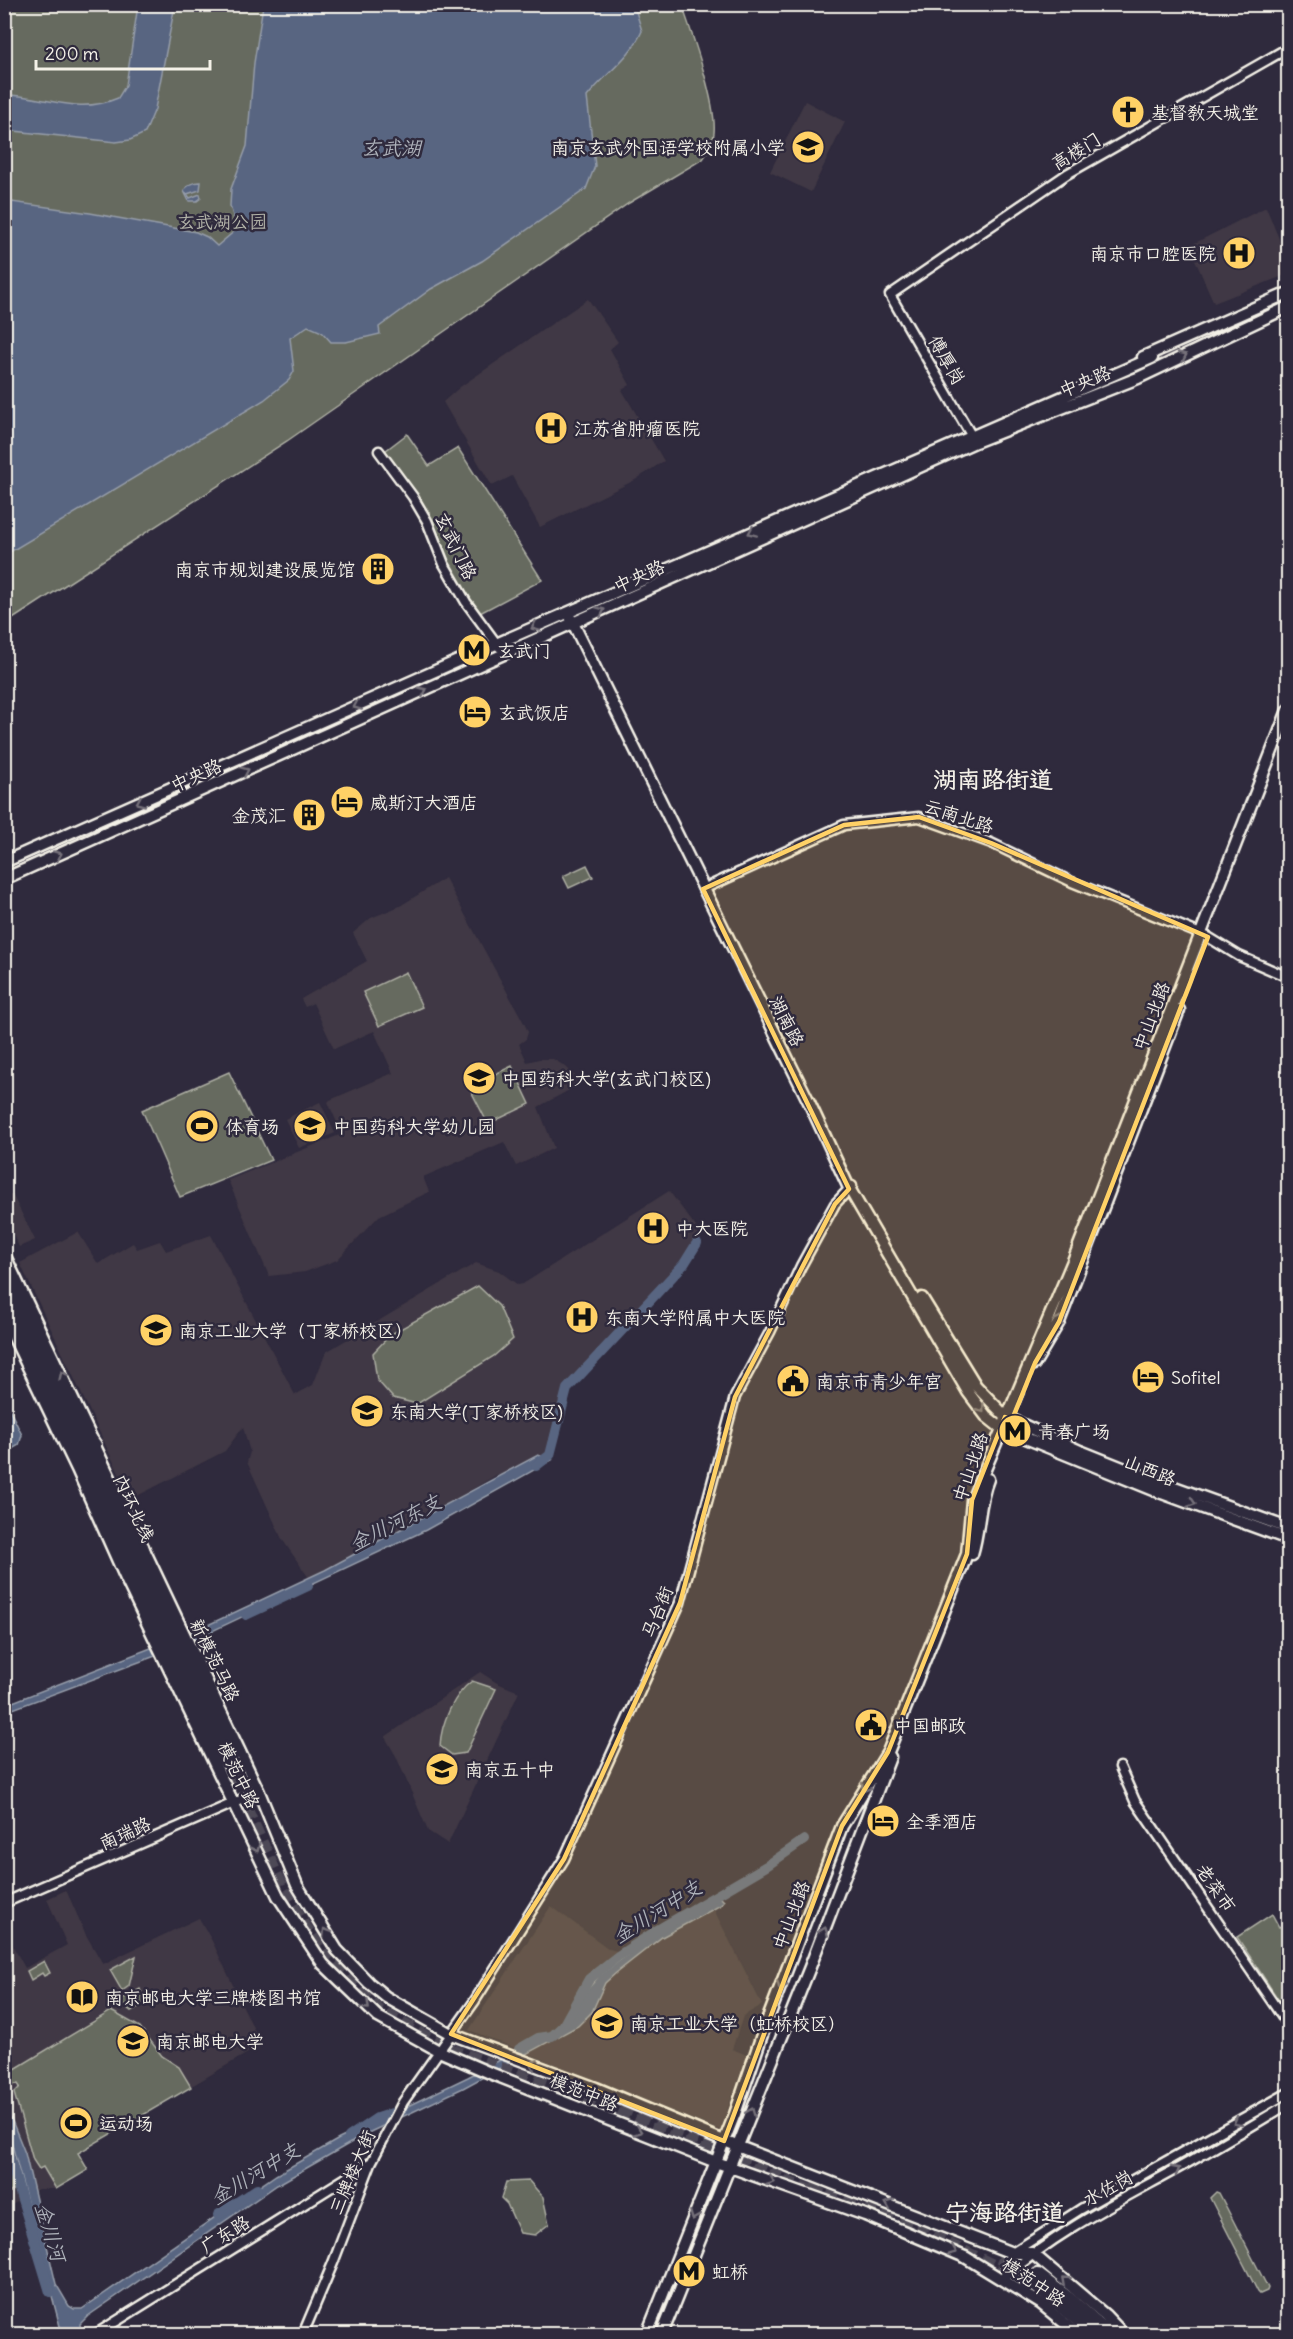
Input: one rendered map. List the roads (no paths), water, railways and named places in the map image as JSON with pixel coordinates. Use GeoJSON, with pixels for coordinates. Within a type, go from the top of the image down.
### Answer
{"type":"FeatureCollection","features":[{"type":"Feature","properties":{"kind":"highway","name":"内环北线"},"geometry":{"type":"LineString","coordinates":[[4,1274],[60,1403],[149,1605],[163,1623],[191,1660],[228,1758],[171,1663],[163,1623],[60,1403],[4,1296]]}},
{"type":"Feature","properties":{"kind":"highway"},"geometry":{"type":"LineString","coordinates":[[60,1403],[95,1445]]}},
{"type":"Feature","properties":{"kind":"highway"},"geometry":{"type":"LineString","coordinates":[[60,1403],[77,1469]]}},
{"type":"Feature","properties":{"kind":"highway"},"geometry":{"type":"LineString","coordinates":[[142,1546],[163,1623]]}},
{"type":"Feature","properties":{"kind":"highway"},"geometry":{"type":"LineString","coordinates":[[117,1557],[149,1605]]}},
{"type":"Feature","properties":{"kind":"highway"},"geometry":{"type":"LineString","coordinates":[[1095,2334],[1036,2279],[1071,2300],[1110,2334]]}},
{"type":"Feature","properties":{"kind":"main road","name":"中央路"},"geometry":{"type":"LineString","coordinates":[[4,879],[575,623],[974,439],[1074,392],[1124,365],[1288,292]]}},
{"type":"Feature","properties":{"kind":"main road","name":"中央路"},"geometry":{"type":"LineString","coordinates":[[974,439],[1138,378],[1288,307]]}},
{"type":"Feature","properties":{"kind":"main road","name":"中央路"},"geometry":{"type":"LineString","coordinates":[[4,862],[496,644],[1153,361],[1074,392]]}},
{"type":"Feature","properties":{"kind":"main road","name":"湖南路"},"geometry":{"type":"LineString","coordinates":[[570,612],[706,888],[814,1098],[851,1187],[968,1392],[986,1416],[1007,1424]]}},
{"type":"Feature","properties":{"kind":"main road","name":"中山北路"},"geometry":{"type":"LineString","coordinates":[[647,2334],[716,2162],[842,1826],[888,1752],[967,1554],[972,1500],[1007,1424],[1204,936],[1288,710]]}},
{"type":"Feature","properties":{"kind":"main road"},"geometry":{"type":"LineString","coordinates":[[1204,936],[1288,728]]}},
{"type":"Feature","properties":{"kind":"main road"},"geometry":{"type":"LineString","coordinates":[[4,1254],[142,1546]]}},
{"type":"Feature","properties":{"kind":"main road"},"geometry":{"type":"LineString","coordinates":[[4,1317],[117,1557],[163,1623]]}},
{"type":"Feature","properties":{"kind":"main road","name":"中山北路"},"geometry":{"type":"LineString","coordinates":[[662,2334],[810,1967],[892,1753],[972,1555],[978,1535],[980,1502],[1007,1424]]}},
{"type":"Feature","properties":{"kind":"main road","name":"山西路"},"geometry":{"type":"LineString","coordinates":[[1007,1424],[1288,1528]]}},
{"type":"Feature","properties":{"kind":"main road","name":"山西路"},"geometry":{"type":"LineString","coordinates":[[1007,1424],[1159,1492],[1288,1539]]}},
{"type":"Feature","properties":{"kind":"main road","name":"新模范马路"},"geometry":{"type":"LineString","coordinates":[[191,1660],[260,1792],[297,1885],[337,1950],[377,1991],[451,2034]]}},
{"type":"Feature","properties":{"kind":"main road","name":"模范中路"},"geometry":{"type":"LineString","coordinates":[[171,1663],[202,1739],[235,1803],[278,1896],[323,1964],[378,2017],[439,2051],[716,2162],[913,2234],[965,2257],[1040,2303],[1078,2334]]}},
{"type":"Feature","properties":{"kind":"main road","name":"模范中路"},"geometry":{"type":"LineString","coordinates":[[451,2034],[596,2088],[724,2141],[1012,2253],[1032,2253],[1105,2315],[1123,2334]]}},
{"type":"Feature","properties":{"kind":"street","name":"高楼门"},"geometry":{"type":"LineString","coordinates":[[890,295],[1067,174],[1288,48]]}},
{"type":"Feature","properties":{"kind":"street","name":"傅厚岗"},"geometry":{"type":"LineString","coordinates":[[890,295],[974,439]]}},
{"type":"Feature","properties":{"kind":"street","name":"玄武门路"},"geometry":{"type":"LineString","coordinates":[[379,452],[427,521],[444,564],[465,602],[504,655]]}},
{"type":"Feature","properties":{"kind":"street","name":"云南北路"},"geometry":{"type":"LineString","coordinates":[[706,888],[844,825],[918,817],[991,843],[1072,882],[1204,936],[1239,956],[1288,977]]}},
{"type":"Feature","properties":{"kind":"street","name":"马台街"},"geometry":{"type":"LineString","coordinates":[[451,2034],[474,2002],[564,1859],[680,1604],[735,1397],[829,1214],[851,1187]]}},
{"type":"Feature","properties":{"kind":"street","name":"老菜市"},"geometry":{"type":"LineString","coordinates":[[1120,1767],[1135,1802],[1288,2025]]}},
{"type":"Feature","properties":{"kind":"street","name":"南瑞路"},"geometry":{"type":"LineString","coordinates":[[4,1903],[260,1792]]}},
{"type":"Feature","properties":{"kind":"street","name":"三牌楼大街"},"geometry":{"type":"LineString","coordinates":[[303,2334],[371,2163],[403,2102],[451,2034]]}},
{"type":"Feature","properties":{"kind":"street","name":"水佐岗"},"geometry":{"type":"LineString","coordinates":[[1012,2253],[1081,2209],[1288,2093]]}},
{"type":"Feature","properties":{"kind":"street","name":"水佐岗"},"geometry":{"type":"LineString","coordinates":[[1003,2280],[1032,2253],[1086,2219],[1202,2156],[1288,2104]]}},
{"type":"Feature","properties":{"kind":"street","name":"广东路"},"geometry":{"type":"LineString","coordinates":[[96,2334],[371,2163]]}},
{"type":"Feature","properties":{"kind":"street"},"geometry":{"type":"LineString","coordinates":[[1003,2280],[1012,2253]]}},
{"type":"Feature","properties":{"kind":"water"},"geometry":{"type":"Polygon","coordinates":[[[138,5],[175,5],[155,109],[145,133],[130,140],[116,142],[5,130],[5,95],[74,105],[103,103],[118,98],[126,85],[138,5]]]}},
{"type":"Feature","properties":{"kind":"water","name":"玄武湖"},"geometry":{"type":"Polygon","coordinates":[[[263,5],[634,5],[642,31],[625,57],[587,97],[595,166],[586,189],[482,261],[431,289],[379,327],[380,334],[346,342],[331,342],[322,332],[308,326],[290,338],[294,371],[289,380],[264,400],[5,555],[5,201],[196,232],[207,237],[217,246],[237,229],[230,206],[231,189],[247,146],[254,63],[263,5]]]}},
{"type":"Feature","properties":{"kind":"water"},"geometry":{"type":"Polygon","coordinates":[[[201,182],[200,190],[187,194],[190,198],[200,194],[201,198],[197,201],[189,201],[185,189],[191,184],[201,182]]]}},
{"type":"Feature","properties":{"kind":"water"},"geometry":{"type":"Polygon","coordinates":[[[4,1398],[22,1435],[19,1445],[5,1453],[5,1445],[10,1435],[5,1419],[4,1398]]]}},
{"type":"Feature","properties":{"kind":"water"},"geometry":{"type":"Polygon","coordinates":[[[538,1455],[552,1460],[426,1530],[174,1649],[5,1712],[5,1705],[197,1630],[325,1570],[538,1455]]]}},
{"type":"Feature","properties":{"kind":"water"},"geometry":{"type":"Polygon","coordinates":[[[720,1897],[724,1901],[721,1905],[662,1937],[616,1973],[605,1983],[592,2012],[578,2026],[463,2088],[366,2134],[277,2185],[88,2316],[80,2324],[81,2334],[62,2334],[5,2118],[4,2101],[25,2153],[56,2284],[69,2306],[82,2309],[276,2175],[339,2139],[468,2077],[555,2031],[599,1976],[652,1936],[720,1897]]]}},
{"type":"Feature","properties":{"kind":"waterway","name":"金川河东支"},"geometry":{"type":"LineString","coordinates":[[536,1466],[550,1455],[567,1389],[684,1264],[697,1243]]}},
{"type":"Feature","properties":{"kind":"waterway","name":"金川河东支"},"geometry":{"type":"LineString","coordinates":[[246,1615],[308,1586]]}},
{"type":"Feature","properties":{"kind":"waterway","name":"金川河中支"},"geometry":{"type":"LineString","coordinates":[[519,2049],[538,2038],[552,2036],[563,2026],[589,1979],[618,1956],[659,1929],[768,1865],[804,1840]]}},
{"type":"Feature","properties":{"kind":"waterway","name":"金川河中支"},"geometry":{"type":"LineString","coordinates":[[349,2137],[377,2118],[404,2109]]}},
{"type":"Feature","properties":{"kind":"waterway","name":"金川河"},"geometry":{"type":"LineString","coordinates":[[4,2140],[50,2292]]}},
{"type":"Feature","properties":{"kind":"waterway","name":"金川河中支"},"geometry":{"type":"LineString","coordinates":[[218,2215],[257,2189]]}},
{"type":"Feature","properties":{"kind":"tunnel"},"geometry":{"type":"LineString","coordinates":[[1154,364],[1200,343]]}},
{"type":"Feature","properties":{"kind":"tunnel"},"geometry":{"type":"LineString","coordinates":[[232,1757],[254,1805]]}},
{"type":"Feature","properties":{"kind":"tunnel"},"geometry":{"type":"LineString","coordinates":[[224,1760],[284,1890],[303,1923],[326,1958],[380,2011],[447,2048],[586,2099],[686,2144],[823,2195]]}},
{"type":"Feature","properties":{"kind":"tunnel"},"geometry":{"type":"LineString","coordinates":[[589,2092],[680,2132],[790,2174]]}},
{"type":"Feature","properties":{"kind":"tunnel"},"geometry":{"type":"LineString","coordinates":[[812,2182],[860,2199]]}},
{"type":"Feature","properties":{"kind":"tunnel"},"geometry":{"type":"LineString","coordinates":[[865,2210],[913,2227],[1033,2284]]}},
{"type":"Feature","properties":{"kind":"tunnel"},"geometry":{"type":"LineString","coordinates":[[998,2258],[1038,2275]]}},
{"type":"Feature","properties":{"kind":"place","name":"基督教天城堂"},"geometry":{"type":"Point","coordinates":[1128,112]}},
{"type":"Feature","properties":{"kind":"place","name":"南京玄武外国语学校附属小学"},"geometry":{"type":"Point","coordinates":[808,147]}},
{"type":"Feature","properties":{"kind":"place","name":"南京市口腔医院"},"geometry":{"type":"Point","coordinates":[1239,253]}},
{"type":"Feature","properties":{"kind":"place","name":"江苏省肿瘤医院"},"geometry":{"type":"Point","coordinates":[551,428]}},
{"type":"Feature","properties":{"kind":"place","name":"南京市规划建设展览馆"},"geometry":{"type":"Point","coordinates":[378,569]}},
{"type":"Feature","properties":{"kind":"place","name":"玄武门"},"geometry":{"type":"Point","coordinates":[474,650]}},
{"type":"Feature","properties":{"kind":"place","name":"玄武饭店"},"geometry":{"type":"Point","coordinates":[475,712]}},
{"type":"Feature","properties":{"kind":"place","name":"威斯汀大酒店"},"geometry":{"type":"Point","coordinates":[347,802]}},
{"type":"Feature","properties":{"kind":"place","name":"金茂汇"},"geometry":{"type":"Point","coordinates":[309,815]}},
{"type":"Feature","properties":{"kind":"place","name":"中国药科大学(玄武门校区)"},"geometry":{"type":"Point","coordinates":[479,1078]}},
{"type":"Feature","properties":{"kind":"place","name":"体育场"},"geometry":{"type":"Point","coordinates":[202,1126]}},
{"type":"Feature","properties":{"kind":"place","name":"中国药科大学幼儿园"},"geometry":{"type":"Point","coordinates":[310,1126]}},
{"type":"Feature","properties":{"kind":"place","name":"中大医院"},"geometry":{"type":"Point","coordinates":[653,1228]}},
{"type":"Feature","properties":{"kind":"place","name":"东南大学附属中大医院"},"geometry":{"type":"Point","coordinates":[582,1317]}},
{"type":"Feature","properties":{"kind":"place","name":"南京工业大学（丁家桥校区）"},"geometry":{"type":"Point","coordinates":[156,1330]}},
{"type":"Feature","properties":{"kind":"place","name":"Sofitel"},"geometry":{"type":"Point","coordinates":[1148,1377]}},
{"type":"Feature","properties":{"kind":"place","name":"南京市青少年宫"},"geometry":{"type":"Point","coordinates":[793,1381]}},
{"type":"Feature","properties":{"kind":"place","name":"东南大学(丁家桥校区)"},"geometry":{"type":"Point","coordinates":[367,1411]}},
{"type":"Feature","properties":{"kind":"place","name":"青春广场"},"geometry":{"type":"Point","coordinates":[1015,1431]}},
{"type":"Feature","properties":{"kind":"place","name":"中国邮政"},"geometry":{"type":"Point","coordinates":[871,1725]}},
{"type":"Feature","properties":{"kind":"place","name":"南京五十中"},"geometry":{"type":"Point","coordinates":[442,1769]}},
{"type":"Feature","properties":{"kind":"place","name":"全季酒店"},"geometry":{"type":"Point","coordinates":[883,1821]}},
{"type":"Feature","properties":{"kind":"place","name":"南京邮电大学三牌楼图书馆"},"geometry":{"type":"Point","coordinates":[82,1997]}},
{"type":"Feature","properties":{"kind":"place","name":"南京工业大学（虹桥校区）"},"geometry":{"type":"Point","coordinates":[607,2023]}},
{"type":"Feature","properties":{"kind":"place","name":"南京邮电大学"},"geometry":{"type":"Point","coordinates":[133,2041]}},
{"type":"Feature","properties":{"kind":"place","name":"运动场"},"geometry":{"type":"Point","coordinates":[76,2123]}},
{"type":"Feature","properties":{"kind":"place","name":"虹桥"},"geometry":{"type":"Point","coordinates":[689,2271]}},
{"type":"Feature","properties":{"kind":"district","name":"湖南路街道"},"geometry":{"type":"Point","coordinates":[993,779]}},
{"type":"Feature","properties":{"kind":"district","name":"宁海路街道"},"geometry":{"type":"Point","coordinates":[1005,2212]}},
{"type":"Feature","properties":{"kind":"park label","name":"玄武湖公园"},"geometry":{"type":"Point","coordinates":[222,221]}}]}
